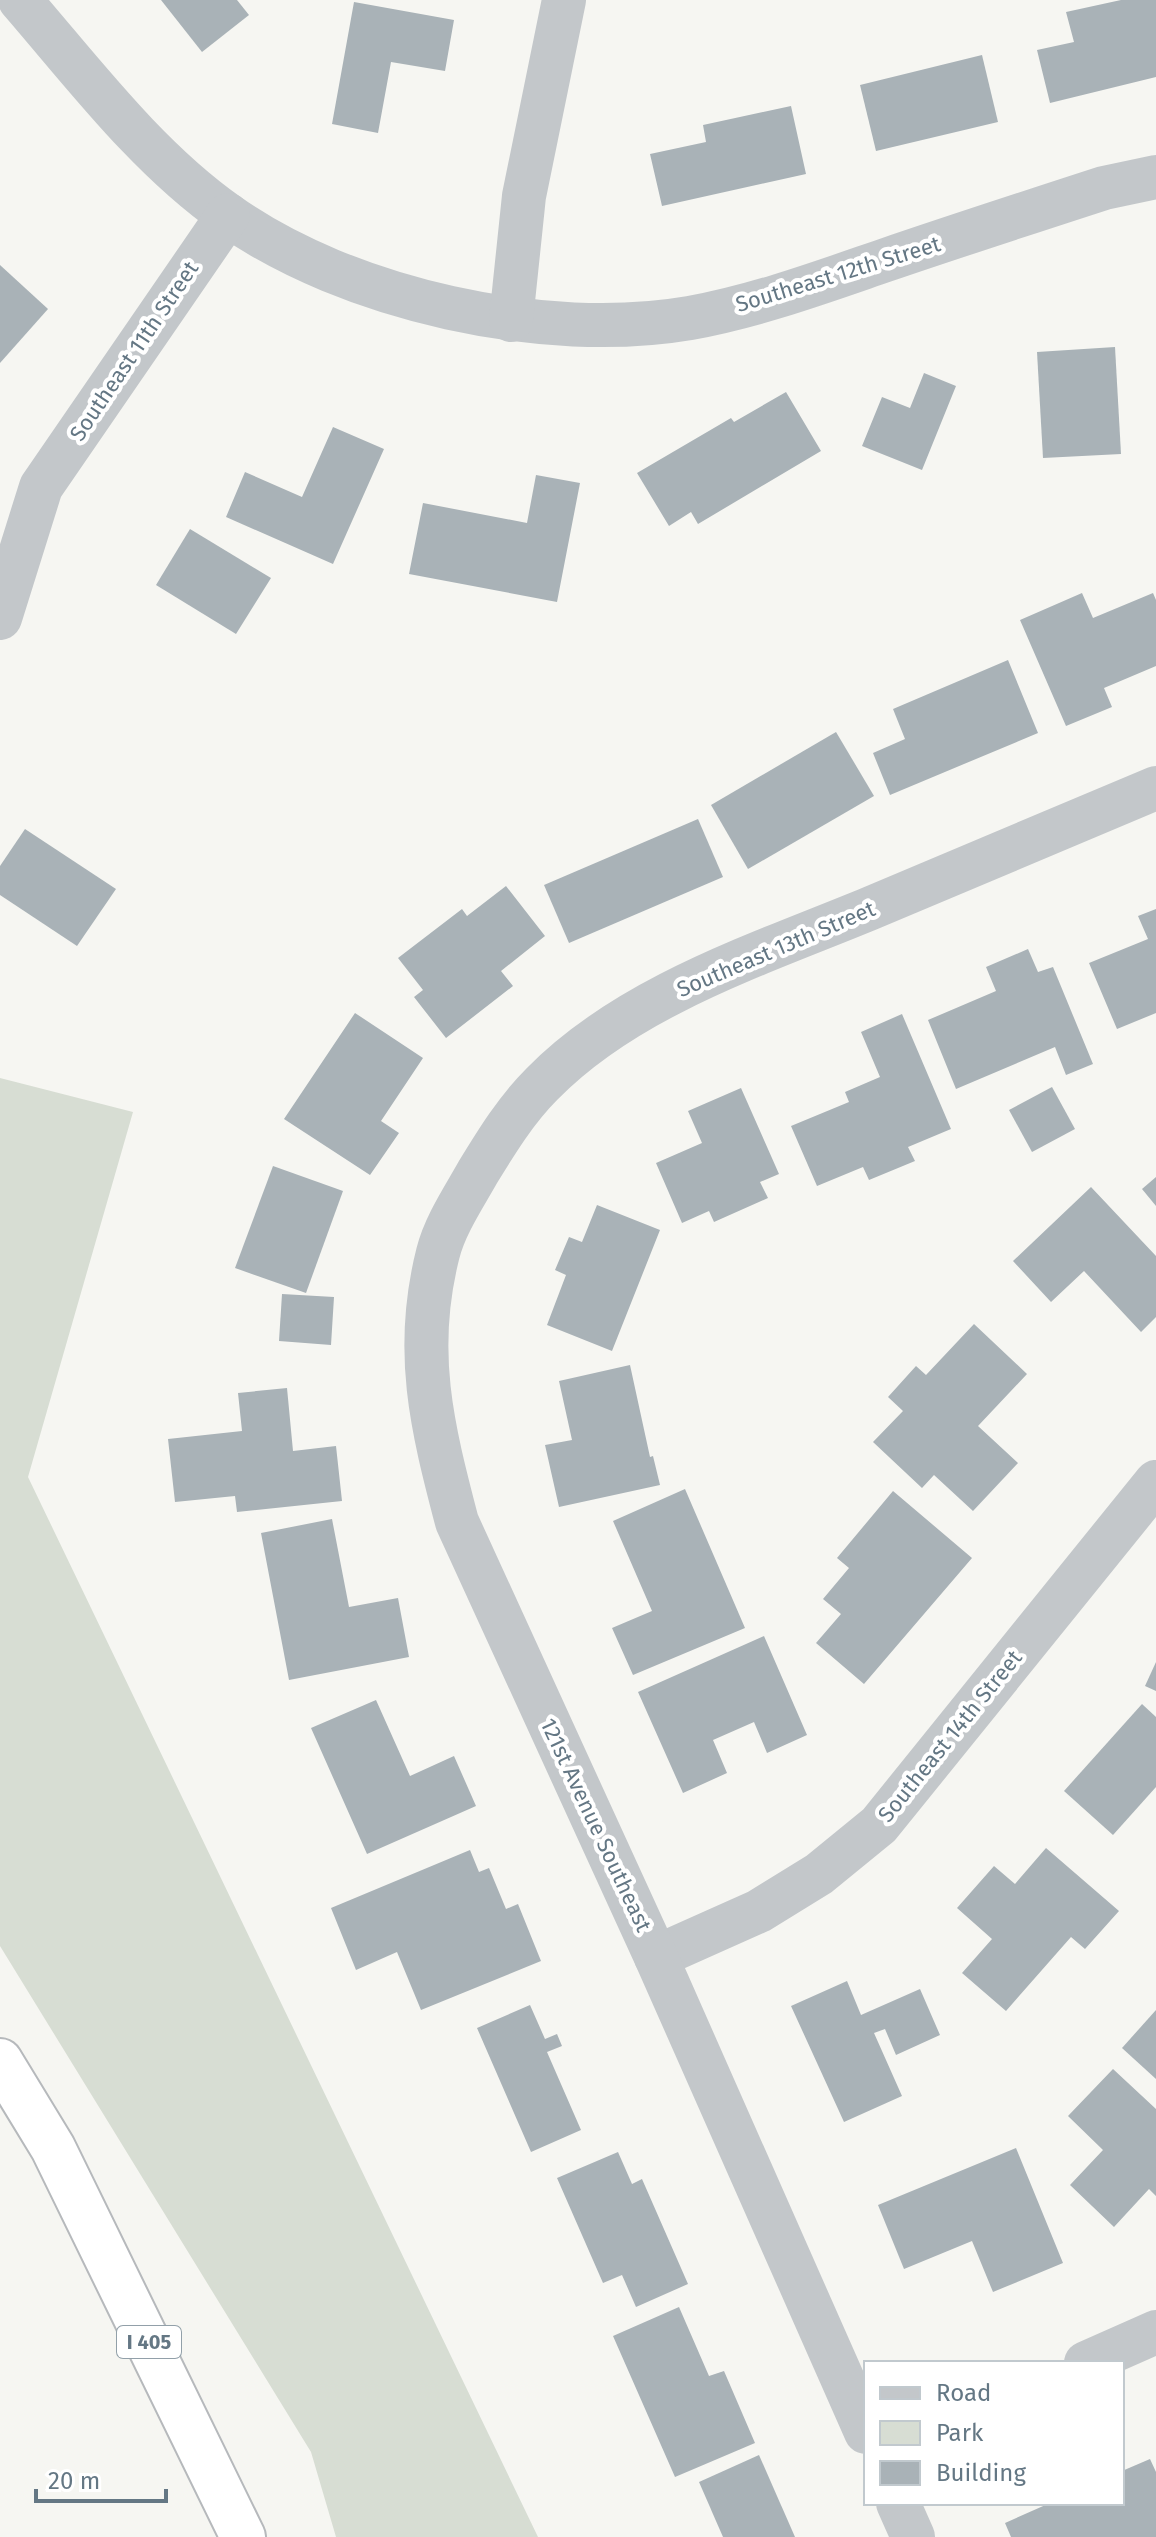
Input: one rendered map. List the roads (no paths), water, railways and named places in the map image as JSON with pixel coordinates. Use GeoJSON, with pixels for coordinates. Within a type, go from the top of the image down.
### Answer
{"type":"FeatureCollection","features":[{"type":"Feature","properties":{"kind":"highway","name":"I 405"},"geometry":{"type":"LineString","coordinates":[[0,2061],[53,2148],[243,2537]]}},
{"type":"Feature","properties":{"kind":"street"},"geometry":{"type":"LineString","coordinates":[[20,0],[165,162],[228,215],[316,266],[405,298],[511,320],[524,196],[564,0]]}},
{"type":"Feature","properties":{"kind":"street","name":"Southeast 12th Street"},"geometry":{"type":"LineString","coordinates":[[511,320],[597,325],[688,318],[792,293],[1104,188],[1156,177]]}},
{"type":"Feature","properties":{"kind":"street","name":"Southeast 11th Street"},"geometry":{"type":"LineString","coordinates":[[0,618],[41,487],[228,215]]}},
{"type":"Feature","properties":{"kind":"street","name":"Southeast 13th Street"},"geometry":{"type":"LineString","coordinates":[[462,1200],[502,1132],[542,1083],[600,1036],[680,988],[1156,788]]}},
{"type":"Feature","properties":{"kind":"street","name":"121st Avenue Southeast"},"geometry":{"type":"LineString","coordinates":[[462,1200],[438,1251],[426,1320],[426,1383],[437,1445],[457,1522],[656,1957],[864,2427]]}},
{"type":"Feature","properties":{"kind":"street","name":"Southeast 14th Street"},"geometry":{"type":"LineString","coordinates":[[656,1957],[759,1911],[819,1874],[879,1825],[1156,1482]]}},
{"type":"Feature","properties":{"kind":"street"},"geometry":{"type":"LineString","coordinates":[[1091,2361],[1156,2332]]}},
{"type":"Feature","properties":{"kind":"street"},"geometry":{"type":"LineString","coordinates":[[899,2505],[913,2537]]}}]}
